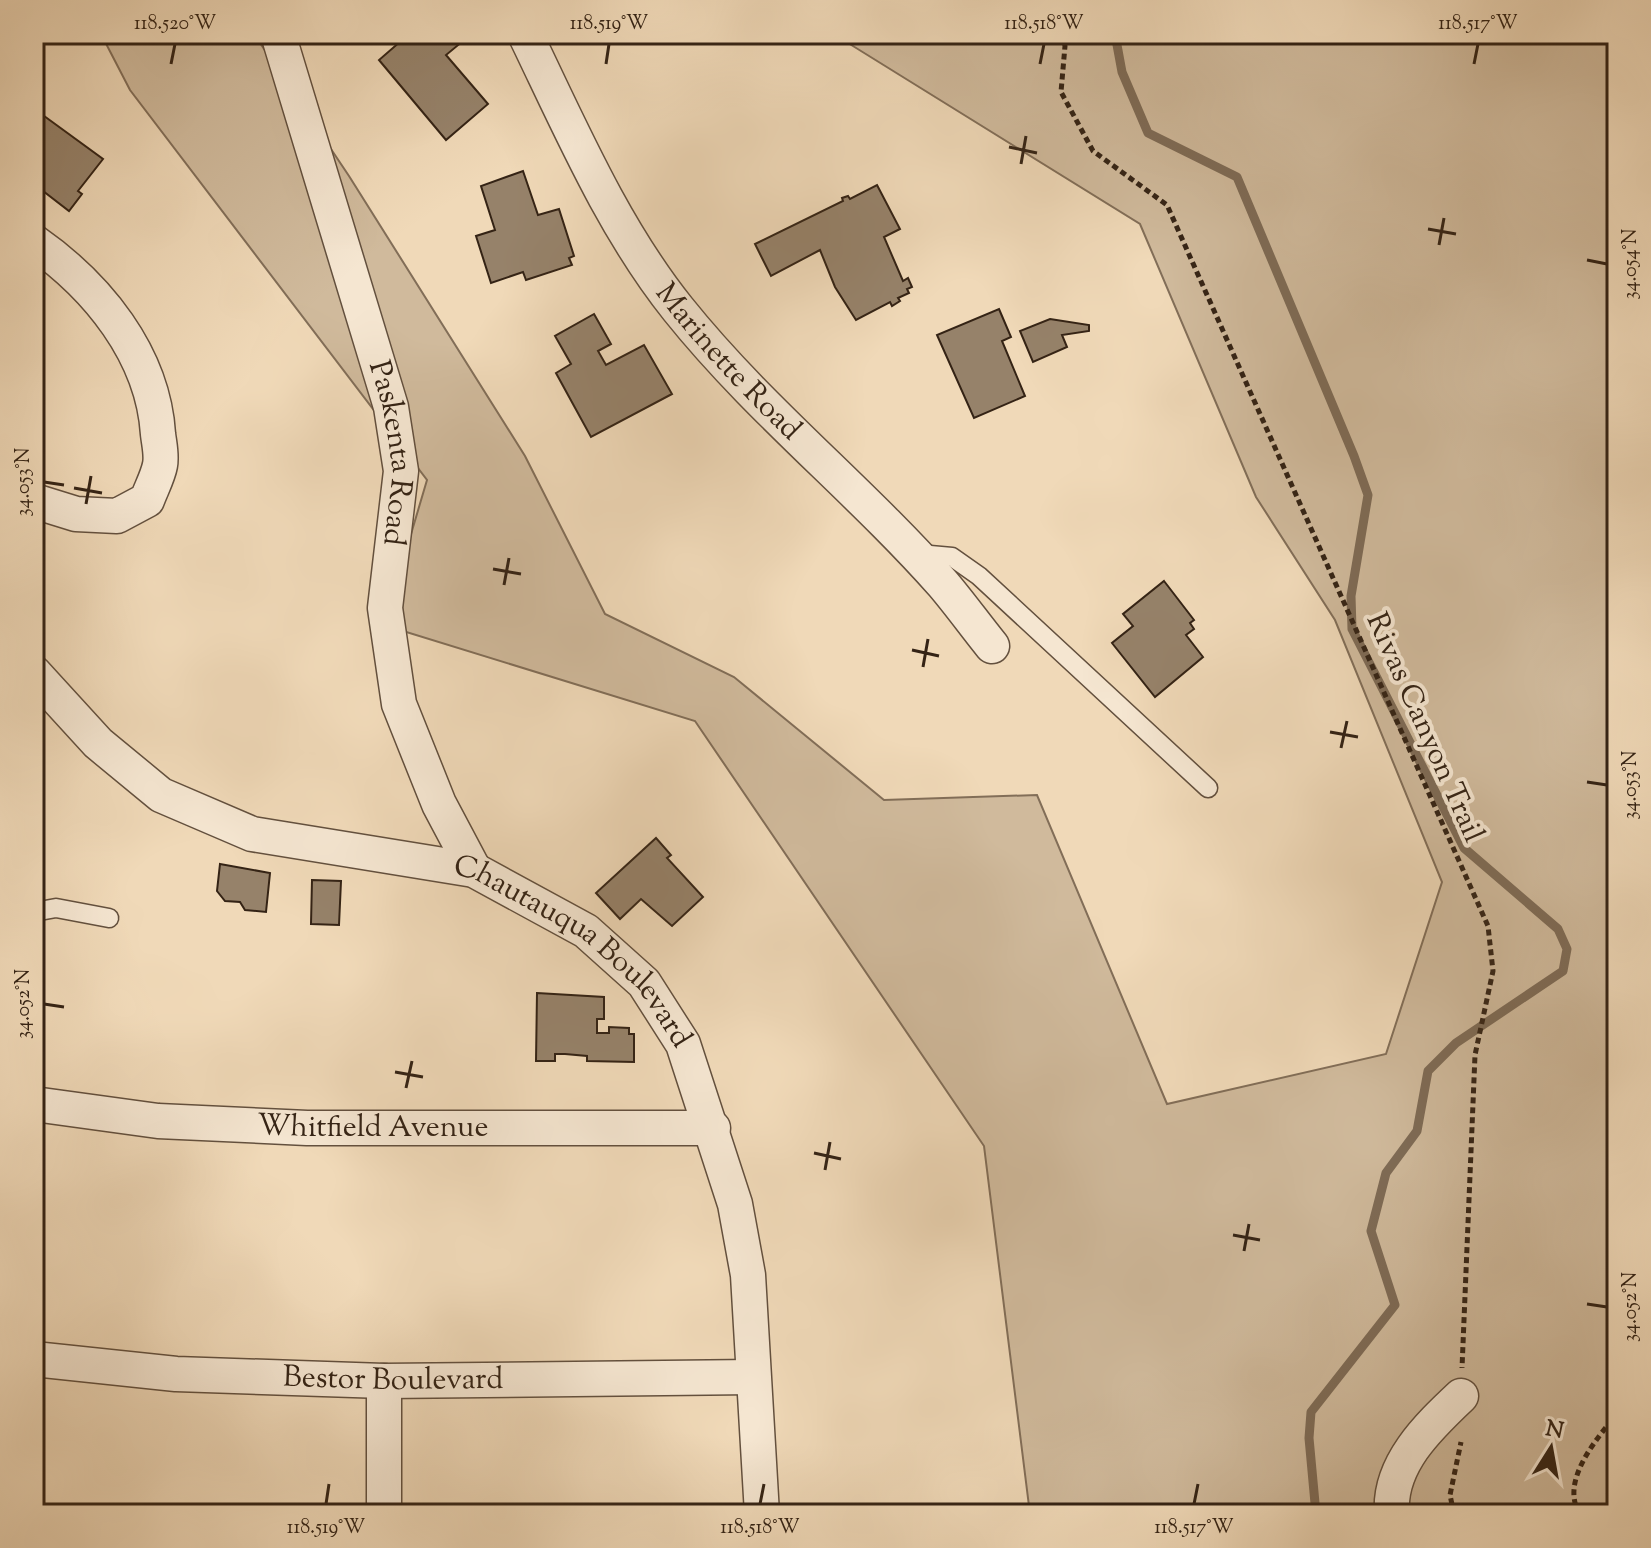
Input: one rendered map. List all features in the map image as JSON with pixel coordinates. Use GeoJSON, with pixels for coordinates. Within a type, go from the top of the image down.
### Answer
{"type":"FeatureCollection","features":[{"type":"Feature","properties":{"kind":"street","name":"Paskenta Road"},"geometry":{"type":"LineString","coordinates":[[278,34],[391,407],[401,471],[385,608],[399,704],[439,804],[474,870]]}},
{"type":"Feature","properties":{"kind":"street","name":"Marinette Road"},"geometry":{"type":"LineString","coordinates":[[525,34],[570,128],[625,229],[677,307],[753,395],[943,584],[992,646]]}},
{"type":"Feature","properties":{"kind":"street"},"geometry":{"type":"LineString","coordinates":[[34,242],[55,257],[103,304],[137,353],[156,403],[160,464],[147,500],[117,516],[76,514],[34,501]]}},
{"type":"Feature","properties":{"kind":"street","name":"Chautauqua Boulevard"},"geometry":{"type":"LineString","coordinates":[[34,673],[98,743],[161,795],[252,834],[474,870],[586,931],[644,983],[683,1044],[713,1128],[735,1204],[748,1275],[762,1514]]}},
{"type":"Feature","properties":{"kind":"street","name":"Whitfield Avenue"},"geometry":{"type":"LineString","coordinates":[[34,1104],[158,1121],[307,1128],[713,1128]]}},
{"type":"Feature","properties":{"kind":"street","name":"Bestor Boulevard"},"geometry":{"type":"LineString","coordinates":[[34,1359],[176,1374],[384,1381],[753,1377]]}},
{"type":"Feature","properties":{"kind":"street"},"geometry":{"type":"LineString","coordinates":[[384,1381],[384,1514]]}},
{"type":"Feature","properties":{"kind":"street"},"geometry":{"type":"LineString","coordinates":[[1392,1514],[1390,1492],[1419,1435],[1461,1396]]}},
{"type":"Feature","properties":{"kind":"lane"},"geometry":{"type":"LineString","coordinates":[[912,553],[952,557],[979,576],[1208,788]]}},
{"type":"Feature","properties":{"kind":"lane"},"geometry":{"type":"LineString","coordinates":[[34,912],[56,908],[109,918]]}},
{"type":"Feature","properties":{"kind":"path","name":"Rivas Canyon Trail"},"geometry":{"type":"LineString","coordinates":[[1062,34],[1065,46],[1061,92],[1093,151],[1167,205],[1488,926],[1493,971],[1475,1055],[1461,1396],[1462,1440],[1450,1495],[1454,1514]]}},
{"type":"Feature","properties":{"kind":"path"},"geometry":{"type":"LineString","coordinates":[[1580,1514],[1575,1506],[1579,1468],[1597,1437],[1617,1414]]}},
{"type":"Feature","properties":{"kind":"shaded area"},"geometry":{"type":"Polygon","coordinates":[[[101,34],[254,34],[349,176],[525,456],[605,614],[734,677],[884,800],[1037,795],[1167,1104],[1386,1054],[1442,882],[1335,620],[1256,497],[1140,224],[840,38],[842,34],[1617,34],[1617,1476],[1607,1493],[1617,1500],[1617,1514],[1030,1514],[984,1146],[695,721],[403,631],[401,568],[427,480],[130,90],[101,34]]]}},
{"type":"Feature","properties":{"kind":"building"},"geometry":{"type":"Polygon","coordinates":[[[409,34],[457,34],[463,41],[446,55],[488,104],[446,140],[379,60],[409,34]]]}},
{"type":"Feature","properties":{"kind":"building"},"geometry":{"type":"Polygon","coordinates":[[[40,113],[103,159],[78,191],[82,194],[69,211],[34,184],[34,121],[40,113]]]}},
{"type":"Feature","properties":{"kind":"building"},"geometry":{"type":"Polygon","coordinates":[[[523,171],[538,215],[559,209],[574,256],[569,258],[572,265],[526,280],[523,272],[491,283],[476,236],[495,230],[481,186],[523,171]]]}},
{"type":"Feature","properties":{"kind":"building"},"geometry":{"type":"Polygon","coordinates":[[[877,185],[900,229],[884,237],[903,281],[908,278],[912,287],[907,289],[909,293],[898,298],[900,301],[892,306],[890,302],[856,320],[835,287],[820,250],[771,276],[755,244],[843,201],[842,198],[848,196],[850,199],[877,185]]]}},
{"type":"Feature","properties":{"kind":"building"},"geometry":{"type":"Polygon","coordinates":[[[999,309],[1011,337],[1002,341],[1025,396],[974,418],[937,335],[999,309]]]}},
{"type":"Feature","properties":{"kind":"building"},"geometry":{"type":"Polygon","coordinates":[[[594,314],[611,344],[598,351],[606,365],[644,345],[672,394],[591,437],[556,373],[571,364],[555,336],[594,314]]]}},
{"type":"Feature","properties":{"kind":"building"},"geometry":{"type":"Polygon","coordinates":[[[1050,319],[1089,325],[1089,331],[1062,335],[1067,347],[1033,362],[1020,331],[1050,319]]]}},
{"type":"Feature","properties":{"kind":"building"},"geometry":{"type":"Polygon","coordinates":[[[1164,581],[1194,620],[1190,623],[1194,629],[1186,635],[1203,657],[1155,697],[1112,643],[1133,626],[1123,614],[1164,581]]]}},
{"type":"Feature","properties":{"kind":"building"},"geometry":{"type":"Polygon","coordinates":[[[656,838],[671,855],[667,858],[703,897],[672,926],[641,899],[620,919],[596,893],[656,838]]]}},
{"type":"Feature","properties":{"kind":"building"},"geometry":{"type":"Polygon","coordinates":[[[220,864],[270,873],[266,912],[245,910],[240,902],[225,901],[217,891],[220,864]]]}},
{"type":"Feature","properties":{"kind":"building"},"geometry":{"type":"Polygon","coordinates":[[[312,880],[341,881],[339,925],[311,924],[312,880]]]}},
{"type":"Feature","properties":{"kind":"building"},"geometry":{"type":"Polygon","coordinates":[[[537,993],[604,997],[604,1019],[597,1019],[597,1033],[609,1033],[609,1027],[629,1028],[629,1034],[634,1034],[634,1062],[587,1061],[587,1056],[565,1054],[555,1054],[555,1061],[536,1061],[537,993]]]}},
{"type":"Feature","properties":{"kind":"waterway"},"geometry":{"type":"LineString","coordinates":[[1115,34],[1122,72],[1148,133],[1237,177],[1354,456],[1368,495],[1351,596],[1352,629],[1464,848],[1558,929],[1567,949],[1563,971],[1456,1043],[1428,1071],[1417,1131],[1386,1173],[1371,1231],[1395,1305],[1311,1412],[1309,1438],[1316,1514]]}}]}
